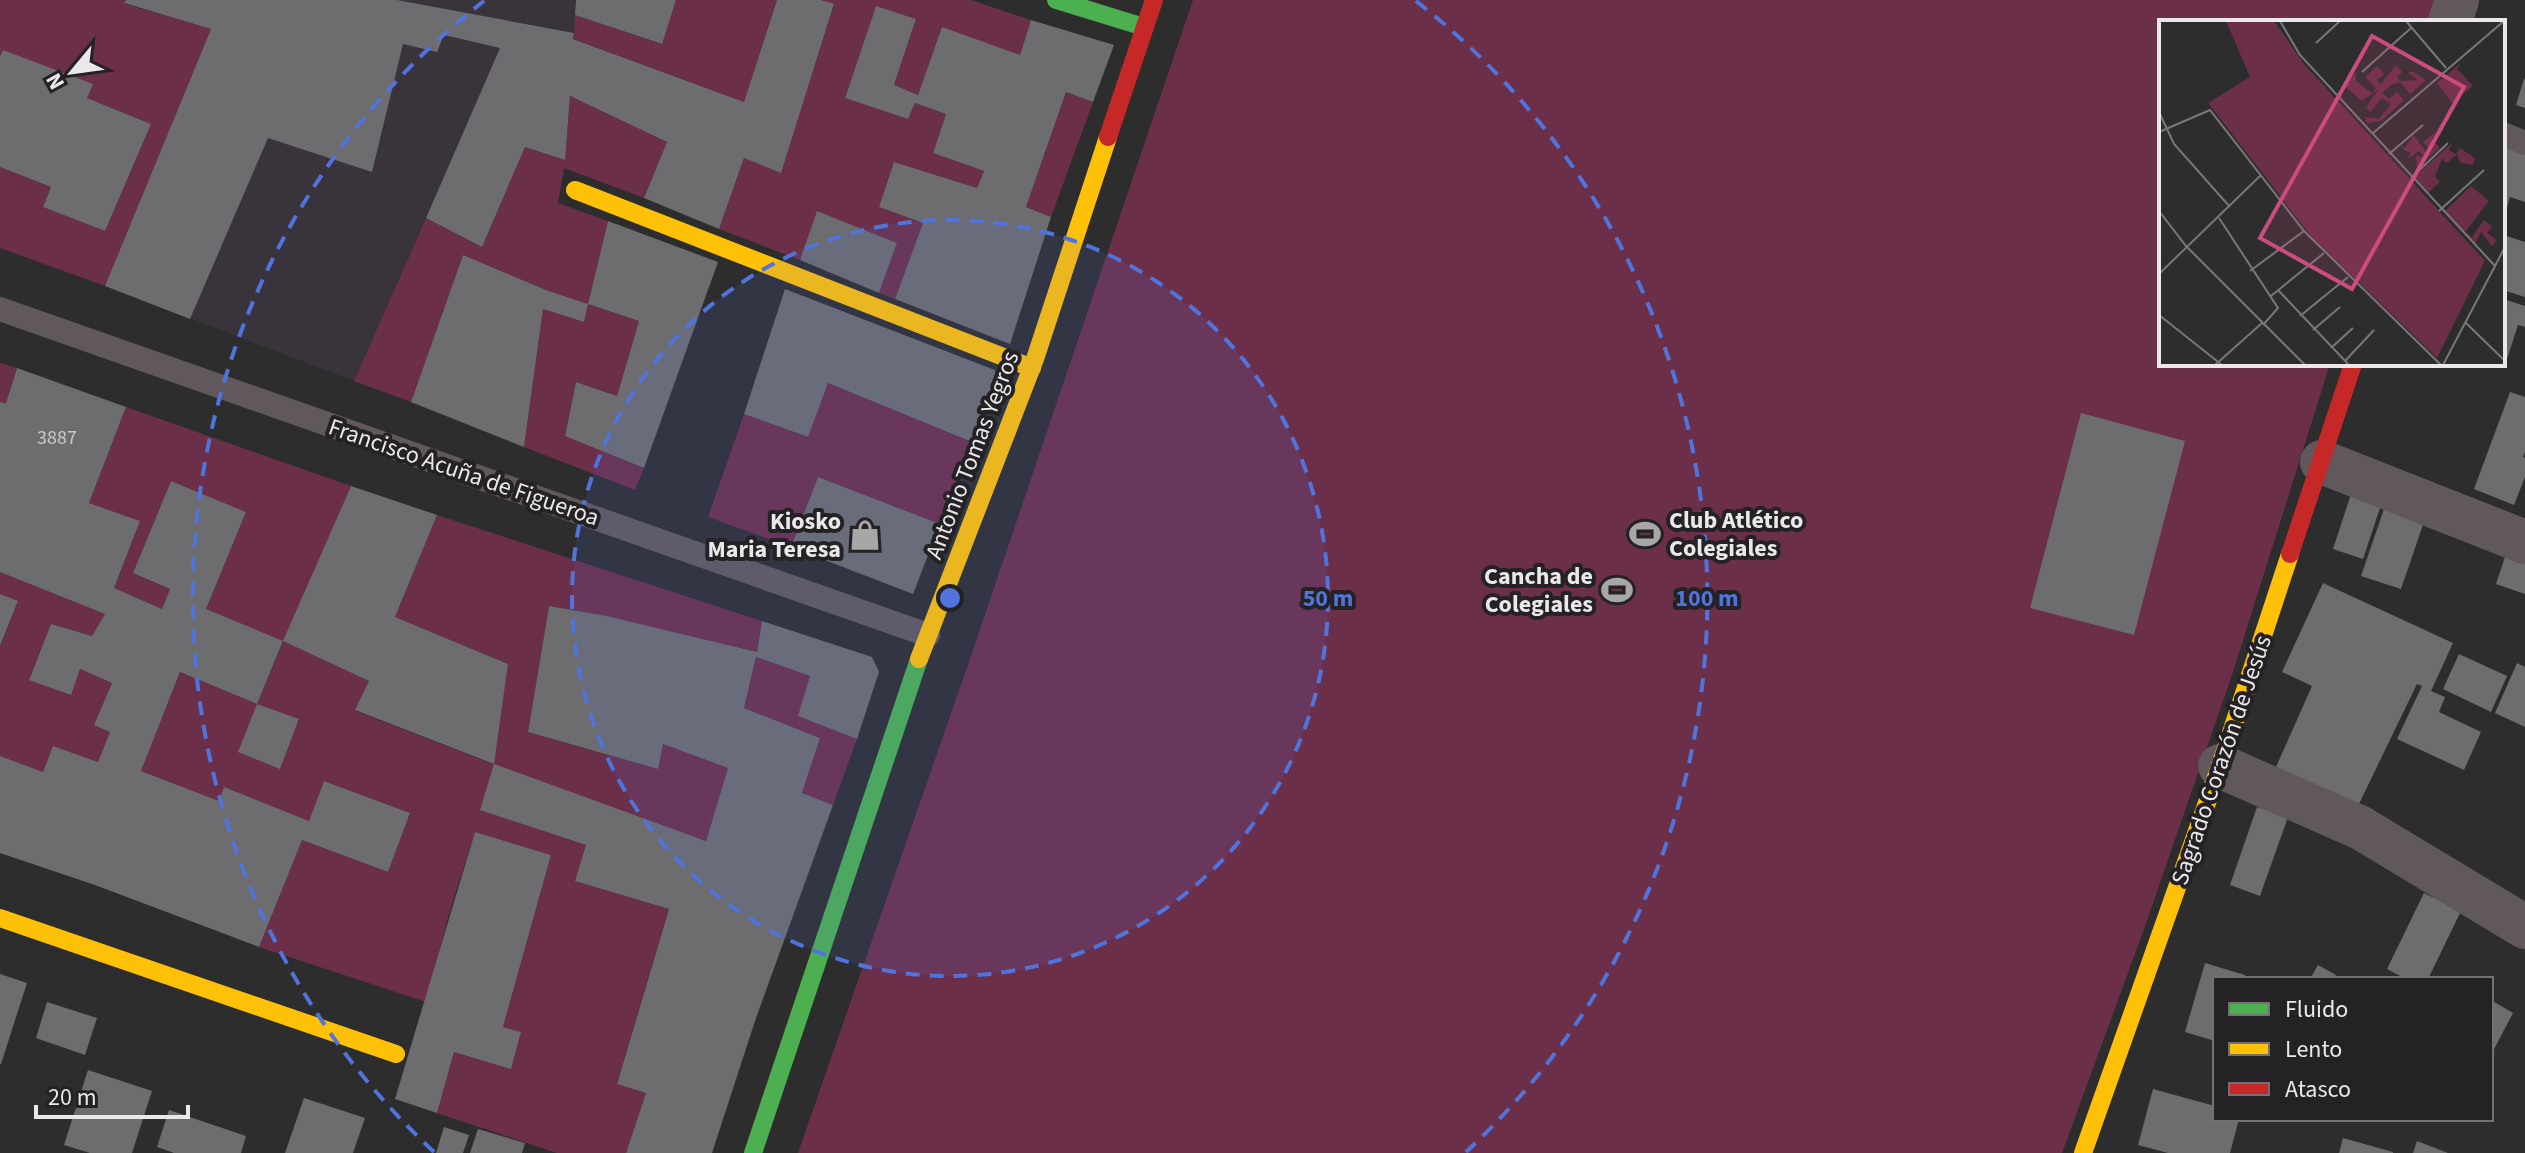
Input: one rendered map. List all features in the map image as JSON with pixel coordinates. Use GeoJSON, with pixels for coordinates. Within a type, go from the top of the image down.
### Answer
{"type":"FeatureCollection","features":[{"type":"Feature","properties":{"kind":"street"},"geometry":{"type":"LineString","coordinates":[[1056,0],[1144,27]]}},
{"type":"Feature","properties":{"kind":"street","name":"Antonio Tomas Yegros"},"geometry":{"type":"LineString","coordinates":[[753,1153],[928,635],[1032,368],[1154,0]]}},
{"type":"Feature","properties":{"kind":"street"},"geometry":{"type":"LineString","coordinates":[[2451,20],[2457,0]]}},
{"type":"Feature","properties":{"kind":"street"},"geometry":{"type":"LineString","coordinates":[[575,190],[1032,368]]}},
{"type":"Feature","properties":{"kind":"street","name":"Sagrado Corazón de Jesús"},"geometry":{"type":"LineString","coordinates":[[2083,1153],[2220,766],[2352,366]]}},
{"type":"Feature","properties":{"kind":"street"},"geometry":{"type":"LineString","coordinates":[[2322,462],[2525,542]]}},
{"type":"Feature","properties":{"kind":"street"},"geometry":{"type":"LineString","coordinates":[[2220,766],[2361,828],[2525,927]]}},
{"type":"Feature","properties":{"kind":"street"},"geometry":{"type":"LineString","coordinates":[[0,918],[396,1054]]}},
{"type":"Feature","properties":{"kind":"lane"},"geometry":{"type":"LineString","coordinates":[[2505,135],[2525,143]]}},
{"type":"Feature","properties":{"kind":"lane","name":"Francisco Acuña de Figueroa"},"geometry":{"type":"LineString","coordinates":[[0,309],[928,635]]}},
{"type":"Feature","properties":{"kind":"shaded area"},"geometry":{"type":"Polygon","coordinates":[[[0,0],[126,0],[125,4],[211,29],[105,286],[0,248],[0,167],[51,187],[43,207],[105,231],[151,124],[87,98],[3,50],[0,56],[0,0]]]}},
{"type":"Feature","properties":{"kind":"shaded area"},"geometry":{"type":"Polygon","coordinates":[[[223,0],[576,0],[574,33],[512,21],[354,381],[105,286],[223,0]]]}},
{"type":"Feature","properties":{"kind":"shaded area"},"geometry":{"type":"Polygon","coordinates":[[[676,0],[777,0],[744,102],[574,39],[575,15],[661,44],[676,0]]]}},
{"type":"Feature","properties":{"kind":"shaded area"},"geometry":{"type":"Polygon","coordinates":[[[821,0],[971,0],[1031,20],[1020,55],[942,28],[918,95],[894,85],[916,19],[876,6],[845,98],[908,119],[915,103],[946,114],[933,153],[984,171],[977,188],[894,162],[879,207],[923,223],[895,299],[879,293],[897,243],[818,212],[800,260],[719,229],[744,158],[781,172],[834,5],[821,0]]]}},
{"type":"Feature","properties":{"kind":"shaded area","name":"Club Atlético Colegiales"},"geometry":{"type":"Polygon","coordinates":[[[1193,0],[2438,0],[2433,20],[2159,20],[2159,366],[2329,366],[2233,672],[2062,1153],[798,1153],[972,653],[1193,0]]]}},
{"type":"Feature","properties":{"kind":"shaded area"},"geometry":{"type":"Polygon","coordinates":[[[1066,92],[1093,102],[1051,217],[1026,207],[1066,92]]]}},
{"type":"Feature","properties":{"kind":"shaded area"},"geometry":{"type":"Polygon","coordinates":[[[570,96],[667,142],[644,198],[564,168],[558,203],[608,221],[588,304],[463,255],[411,402],[354,381],[426,218],[482,247],[525,147],[565,160],[570,96]]]}},
{"type":"Feature","properties":{"kind":"shaded area"},"geometry":{"type":"Polygon","coordinates":[[[588,304],[639,321],[617,396],[576,382],[565,435],[644,468],[635,490],[524,447],[543,309],[584,322],[588,304]]]}},
{"type":"Feature","properties":{"kind":"shaded area"},"geometry":{"type":"Polygon","coordinates":[[[0,363],[17,368],[6,403],[0,402],[0,363]]]}},
{"type":"Feature","properties":{"kind":"shaded area"},"geometry":{"type":"Polygon","coordinates":[[[828,383],[972,442],[940,524],[818,477],[791,547],[708,517],[744,414],[807,437],[828,383]]]}},
{"type":"Feature","properties":{"kind":"shaded area"},"geometry":{"type":"Polygon","coordinates":[[[126,407],[351,486],[284,641],[369,681],[356,711],[493,764],[508,664],[395,617],[437,515],[762,621],[757,652],[607,616],[549,606],[528,732],[657,769],[663,744],[728,768],[706,841],[494,765],[481,810],[586,845],[576,881],[669,909],[617,1083],[646,1093],[626,1153],[557,1153],[437,1113],[454,1052],[511,1068],[521,1032],[503,1027],[551,855],[475,832],[448,917],[426,1002],[259,947],[302,840],[388,872],[410,813],[324,781],[309,821],[224,788],[219,801],[141,771],[180,672],[257,704],[283,642],[206,609],[246,512],[171,481],[133,573],[170,589],[162,609],[114,588],[140,521],[89,503],[126,407]],[[257,704],[280,768],[299,720],[257,704]]]}},
{"type":"Feature","properties":{"kind":"shaded area"},"geometry":{"type":"Polygon","coordinates":[[[0,572],[105,614],[92,636],[51,624],[29,679],[70,695],[80,669],[112,683],[94,725],[110,732],[98,762],[53,746],[43,772],[0,756],[0,647],[18,602],[0,594],[0,572]]]}},
{"type":"Feature","properties":{"kind":"shaded area"},"geometry":{"type":"Polygon","coordinates":[[[756,657],[810,676],[799,716],[857,739],[833,805],[802,793],[820,738],[744,708],[756,657]]]}},
{"type":"Feature","properties":{"kind":"building"},"geometry":{"type":"Polygon","coordinates":[[[126,0],[397,0],[574,33],[573,39],[744,102],[777,0],[821,0],[834,4],[781,173],[744,158],[719,229],[644,198],[667,142],[570,96],[565,160],[525,147],[482,247],[426,218],[500,48],[444,35],[437,52],[403,44],[372,172],[268,138],[190,319],[105,286],[211,29],[124,3],[126,0]]]}},
{"type":"Feature","properties":{"kind":"building"},"geometry":{"type":"Polygon","coordinates":[[[576,0],[676,0],[662,44],[575,15],[576,0]]]}},
{"type":"Feature","properties":{"kind":"building"},"geometry":{"type":"Polygon","coordinates":[[[876,6],[916,19],[894,85],[918,95],[942,27],[1020,55],[1031,20],[1114,45],[1093,102],[1066,92],[1026,207],[1051,217],[1010,344],[895,299],[923,223],[879,207],[894,162],[977,188],[984,171],[933,153],[946,114],[915,103],[908,119],[845,98],[876,6]]]}},
{"type":"Feature","properties":{"kind":"building"},"geometry":{"type":"Polygon","coordinates":[[[3,50],[93,84],[87,98],[151,124],[105,231],[43,207],[51,187],[0,167],[0,56],[3,50]]]}},
{"type":"Feature","properties":{"kind":"building"},"geometry":{"type":"Polygon","coordinates":[[[2525,79],[2525,108],[2516,105],[2525,79]]]}},
{"type":"Feature","properties":{"kind":"building"},"geometry":{"type":"Polygon","coordinates":[[[2505,141],[2525,147],[2525,202],[2510,197],[2505,214],[2505,141]]]}},
{"type":"Feature","properties":{"kind":"building"},"geometry":{"type":"Polygon","coordinates":[[[817,211],[897,243],[879,293],[800,260],[817,211]]]}},
{"type":"Feature","properties":{"kind":"building"},"geometry":{"type":"Polygon","coordinates":[[[608,221],[718,262],[644,468],[565,436],[576,382],[617,396],[639,321],[588,304],[608,221]]]}},
{"type":"Feature","properties":{"kind":"building"},"geometry":{"type":"Polygon","coordinates":[[[2505,236],[2525,242],[2525,297],[2505,291],[2505,236]]]}},
{"type":"Feature","properties":{"kind":"building"},"geometry":{"type":"Polygon","coordinates":[[[463,255],[588,304],[584,322],[543,309],[524,447],[411,402],[463,255]]]}},
{"type":"Feature","properties":{"kind":"building"},"geometry":{"type":"Polygon","coordinates":[[[785,289],[1000,372],[972,442],[828,383],[808,437],[744,414],[785,289]]]}},
{"type":"Feature","properties":{"kind":"building"},"geometry":{"type":"Polygon","coordinates":[[[2505,300],[2525,306],[2525,327],[2518,325],[2506,362],[2505,300]]]}},
{"type":"Feature","properties":{"kind":"building"},"geometry":{"type":"Polygon","coordinates":[[[17,368],[126,407],[89,503],[140,521],[114,588],[162,609],[170,589],[133,573],[171,481],[246,512],[206,609],[283,641],[257,704],[180,672],[141,771],[219,801],[224,787],[309,821],[324,781],[410,813],[388,872],[302,840],[259,947],[0,853],[0,756],[43,772],[53,746],[98,762],[110,732],[94,725],[112,683],[80,669],[71,695],[29,680],[51,624],[92,636],[105,614],[0,572],[0,402],[6,403],[17,368]]]}},
{"type":"Feature","properties":{"kind":"building"},"geometry":{"type":"Polygon","coordinates":[[[2510,392],[2525,397],[2525,477],[2514,505],[2474,489],[2510,392]]]}},
{"type":"Feature","properties":{"kind":"building"},"geometry":{"type":"Polygon","coordinates":[[[2081,413],[2185,441],[2134,635],[2030,608],[2081,413]]]}},
{"type":"Feature","properties":{"kind":"building","name":"Kiosko Maria Teresa"},"geometry":{"type":"Polygon","coordinates":[[[818,477],[940,524],[913,594],[791,547],[818,477]]]}},
{"type":"Feature","properties":{"kind":"building"},"geometry":{"type":"Polygon","coordinates":[[[351,486],[437,515],[395,617],[508,664],[494,764],[355,710],[369,681],[283,641],[351,486]]]}},
{"type":"Feature","properties":{"kind":"building"},"geometry":{"type":"Polygon","coordinates":[[[2351,494],[2381,505],[2363,559],[2333,549],[2351,494]]]}},
{"type":"Feature","properties":{"kind":"building"},"geometry":{"type":"Polygon","coordinates":[[[2385,506],[2425,519],[2401,589],[2361,576],[2385,506]]]}},
{"type":"Feature","properties":{"kind":"building"},"geometry":{"type":"Polygon","coordinates":[[[2510,542],[2525,547],[2525,594],[2496,584],[2510,542]]]}},
{"type":"Feature","properties":{"kind":"building"},"geometry":{"type":"Polygon","coordinates":[[[2323,583],[2453,643],[2431,691],[2445,697],[2439,712],[2481,732],[2464,770],[2397,739],[2422,686],[2417,684],[2358,806],[2276,767],[2312,686],[2282,672],[2323,583]]]}},
{"type":"Feature","properties":{"kind":"building"},"geometry":{"type":"Polygon","coordinates":[[[0,594],[18,601],[0,646],[0,594]]]}},
{"type":"Feature","properties":{"kind":"building"},"geometry":{"type":"Polygon","coordinates":[[[549,606],[607,616],[757,652],[762,621],[872,657],[879,672],[857,739],[798,716],[810,676],[756,657],[744,708],[820,738],[802,793],[833,805],[755,1021],[712,1153],[626,1153],[646,1093],[617,1084],[669,909],[575,881],[586,845],[480,810],[494,764],[706,841],[728,768],[663,744],[658,769],[528,732],[549,606]]]}},
{"type":"Feature","properties":{"kind":"building"},"geometry":{"type":"Polygon","coordinates":[[[2459,654],[2507,676],[2491,712],[2443,689],[2459,654]]]}},
{"type":"Feature","properties":{"kind":"building"},"geometry":{"type":"Polygon","coordinates":[[[2517,663],[2525,667],[2525,727],[2495,713],[2517,663]]]}},
{"type":"Feature","properties":{"kind":"building"},"geometry":{"type":"Polygon","coordinates":[[[257,704],[299,719],[280,769],[238,752],[257,704]]]}},
{"type":"Feature","properties":{"kind":"building"},"geometry":{"type":"Polygon","coordinates":[[[2257,807],[2288,817],[2260,896],[2230,885],[2257,807]]]}},
{"type":"Feature","properties":{"kind":"building"},"geometry":{"type":"Polygon","coordinates":[[[475,832],[551,855],[503,1027],[521,1032],[511,1069],[454,1052],[437,1113],[395,1099],[475,832]]]}},
{"type":"Feature","properties":{"kind":"building"},"geometry":{"type":"Polygon","coordinates":[[[2424,893],[2461,911],[2429,977],[2402,977],[2387,969],[2424,893]]]}},
{"type":"Feature","properties":{"kind":"building"},"geometry":{"type":"Polygon","coordinates":[[[2205,963],[2245,975],[2213,977],[2213,1040],[2185,1032],[2205,963]]]}},
{"type":"Feature","properties":{"kind":"building"},"geometry":{"type":"Polygon","coordinates":[[[2318,965],[2336,975],[2335,977],[2311,977],[2318,965]]]}},
{"type":"Feature","properties":{"kind":"building"},"geometry":{"type":"Polygon","coordinates":[[[0,974],[27,983],[1,1064],[0,1064],[0,974]]]}},
{"type":"Feature","properties":{"kind":"building"},"geometry":{"type":"Polygon","coordinates":[[[2493,1001],[2513,1013],[2493,1051],[2493,1001]]]}},
{"type":"Feature","properties":{"kind":"building"},"geometry":{"type":"Polygon","coordinates":[[[47,1002],[97,1018],[85,1055],[36,1038],[47,1002]]]}},
{"type":"Feature","properties":{"kind":"building"},"geometry":{"type":"Polygon","coordinates":[[[88,1070],[152,1091],[132,1153],[90,1153],[64,1145],[88,1070]]]}},
{"type":"Feature","properties":{"kind":"building"},"geometry":{"type":"Polygon","coordinates":[[[2153,1089],[2213,1105],[2213,1121],[2238,1121],[2230,1153],[2168,1153],[2138,1145],[2153,1089]]]}},
{"type":"Feature","properties":{"kind":"building"},"geometry":{"type":"Polygon","coordinates":[[[304,1098],[365,1118],[353,1153],[285,1153],[304,1098]]]}},
{"type":"Feature","properties":{"kind":"building"},"geometry":{"type":"Polygon","coordinates":[[[169,1110],[246,1136],[241,1153],[174,1153],[157,1147],[169,1110]]]}},
{"type":"Feature","properties":{"kind":"building"},"geometry":{"type":"Polygon","coordinates":[[[444,1127],[469,1135],[463,1153],[436,1153],[444,1127]]]}},
{"type":"Feature","properties":{"kind":"building"},"geometry":{"type":"Polygon","coordinates":[[[478,1129],[525,1143],[522,1153],[470,1153],[478,1129]]]}},
{"type":"Feature","properties":{"kind":"building"},"geometry":{"type":"Polygon","coordinates":[[[2343,1138],[2393,1152],[2393,1153],[2339,1153],[2343,1138]]]}},
{"type":"Feature","properties":{"kind":"building"},"geometry":{"type":"Polygon","coordinates":[[[2417,1141],[2448,1153],[2413,1153],[2417,1141]]]}},
{"type":"Feature","properties":{"kind":"traffic: fast"},"geometry":{"type":"LineString","coordinates":[[1056,0],[1144,27]]}},
{"type":"Feature","properties":{"kind":"traffic: fast"},"geometry":{"type":"LineString","coordinates":[[753,1153],[919,659]]}},
{"type":"Feature","properties":{"kind":"traffic: slow"},"geometry":{"type":"LineString","coordinates":[[919,659],[1035,359],[1108,137]]}},
{"type":"Feature","properties":{"kind":"traffic: slow"},"geometry":{"type":"LineString","coordinates":[[575,190],[1032,368]]}},
{"type":"Feature","properties":{"kind":"traffic: slow"},"geometry":{"type":"LineString","coordinates":[[2083,1153],[2220,766],[2290,554]]}},
{"type":"Feature","properties":{"kind":"traffic: slow"},"geometry":{"type":"LineString","coordinates":[[0,918],[396,1054]]}},
{"type":"Feature","properties":{"kind":"traffic: jam"},"geometry":{"type":"LineString","coordinates":[[1108,137],[1154,0]]}},
{"type":"Feature","properties":{"kind":"traffic: jam"},"geometry":{"type":"LineString","coordinates":[[2290,554],[2352,366]]}},
{"type":"Feature","properties":{"kind":"place","name":"Club Atlético Colegiales"},"geometry":{"type":"Point","coordinates":[1645,534]}},
{"type":"Feature","properties":{"kind":"place","name":"Kiosko Maria Teresa"},"geometry":{"type":"Point","coordinates":[865,535]}},
{"type":"Feature","properties":{"kind":"place","name":"Cancha de Colegiales"},"geometry":{"type":"Point","coordinates":[1617,590]}}]}
